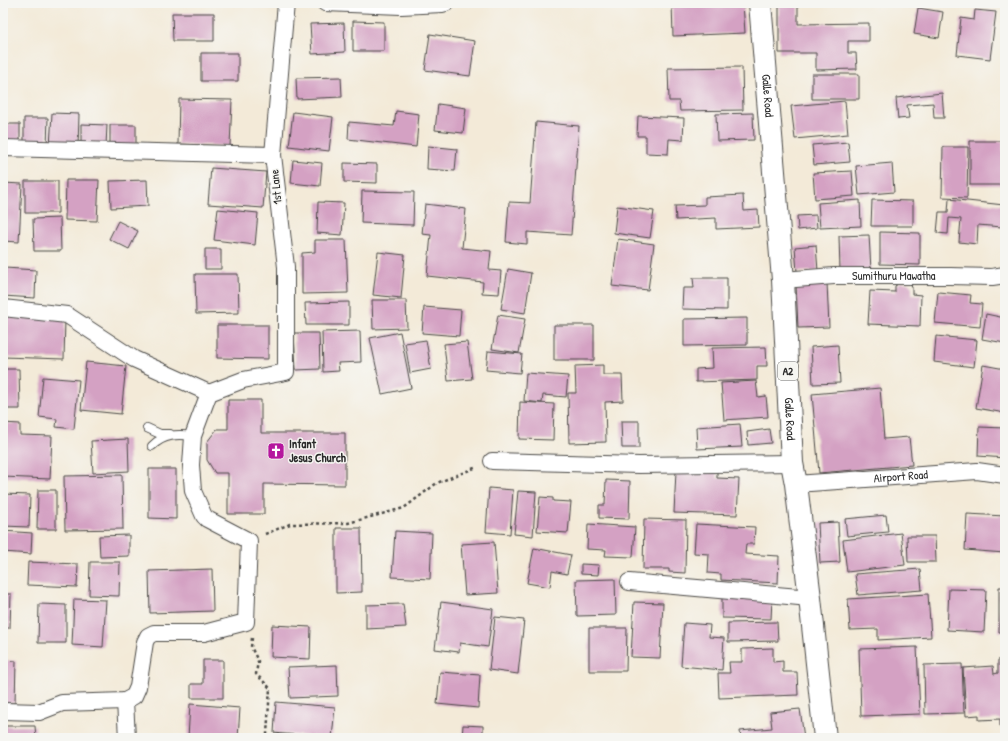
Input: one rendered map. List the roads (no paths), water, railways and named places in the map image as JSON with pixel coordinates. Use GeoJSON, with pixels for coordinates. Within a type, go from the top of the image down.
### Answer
{"type":"FeatureCollection","features":[{"type":"Feature","properties":{"kind":"highway","name":"Galle Road"},"geometry":{"type":"LineString","coordinates":[[760,3],[783,280],[792,462],[810,598],[825,738]]}},
{"type":"Feature","properties":{"kind":"street","name":"1st Lane"},"geometry":{"type":"LineString","coordinates":[[209,393],[243,380],[286,372],[286,267],[273,156],[286,3]]}},
{"type":"Feature","properties":{"kind":"street"},"geometry":{"type":"LineString","coordinates":[[325,3],[401,6],[446,3]]}},
{"type":"Feature","properties":{"kind":"street"},"geometry":{"type":"LineString","coordinates":[[3,148],[273,156]]}},
{"type":"Feature","properties":{"kind":"street","name":"Sumithuru Mawatha"},"geometry":{"type":"LineString","coordinates":[[783,280],[834,276],[992,277],[1005,275]]}},
{"type":"Feature","properties":{"kind":"street"},"geometry":{"type":"LineString","coordinates":[[3,308],[67,315],[134,359],[209,393],[193,436],[191,465],[193,491],[204,516],[207,519],[249,541],[246,622],[204,633],[154,633],[148,636],[145,642],[138,687],[134,696],[125,701],[62,703],[39,712],[3,711]]}},
{"type":"Feature","properties":{"kind":"street"},"geometry":{"type":"LineString","coordinates":[[492,461],[639,465],[792,462]]}},
{"type":"Feature","properties":{"kind":"street","name":"Airport Road"},"geometry":{"type":"LineString","coordinates":[[796,484],[977,471],[1005,475]]}},
{"type":"Feature","properties":{"kind":"street"},"geometry":{"type":"LineString","coordinates":[[629,582],[810,598]]}},
{"type":"Feature","properties":{"kind":"street"},"geometry":{"type":"LineString","coordinates":[[125,701],[127,738]]}},
{"type":"Feature","properties":{"kind":"lane"},"geometry":{"type":"LineString","coordinates":[[147,428],[160,434],[193,436]]}},
{"type":"Feature","properties":{"kind":"lane"},"geometry":{"type":"LineString","coordinates":[[152,446],[157,440],[176,434]]}},
{"type":"Feature","properties":{"kind":"place","name":"Infant Jesus Church"},"geometry":{"type":"Point","coordinates":[276,451]}}]}
